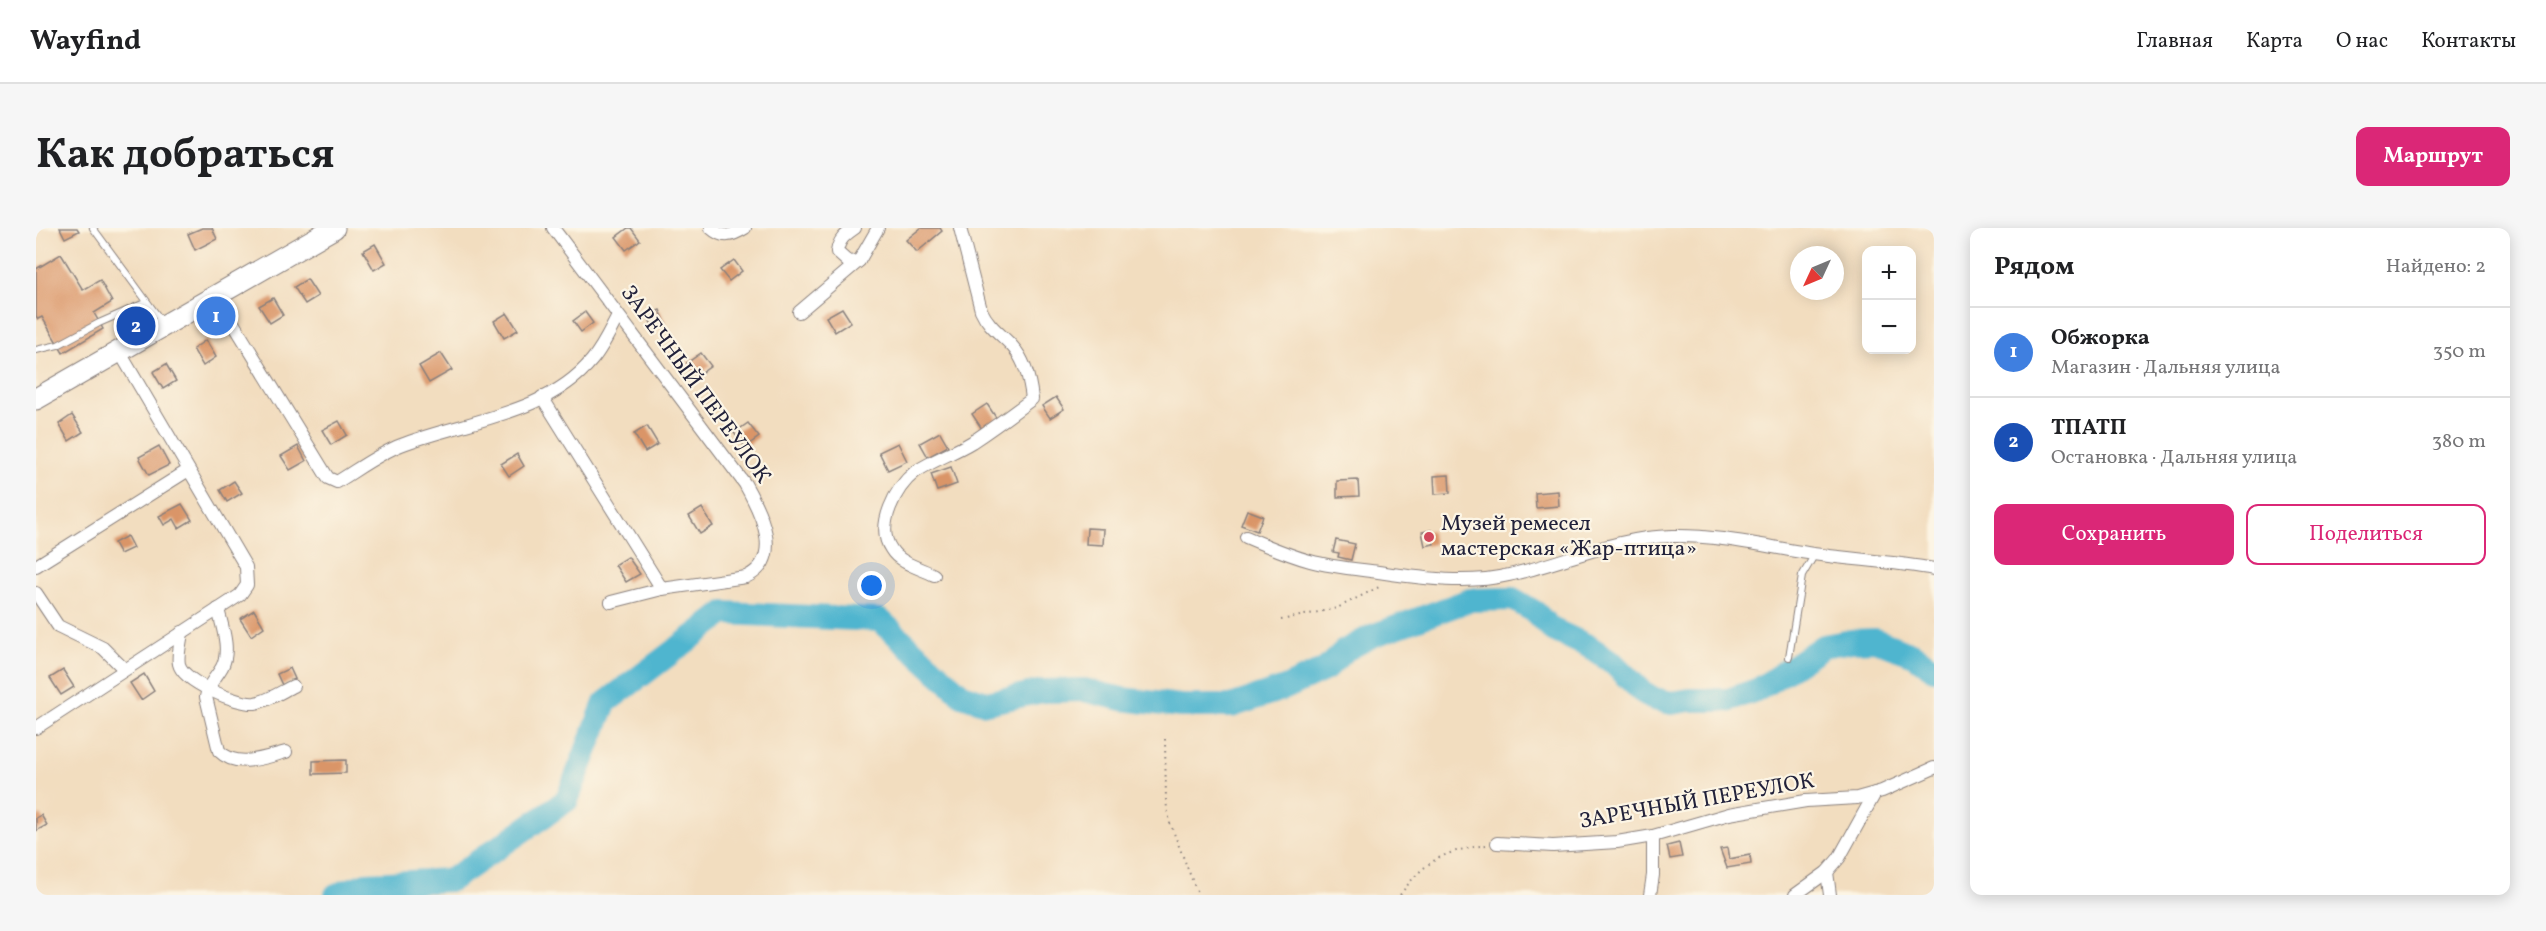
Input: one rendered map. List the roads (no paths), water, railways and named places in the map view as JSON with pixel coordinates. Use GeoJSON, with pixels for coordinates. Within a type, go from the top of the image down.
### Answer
{"type":"FeatureCollection","features":[{"type":"Feature","properties":{"kind":"highway"},"geometry":{"type":"LineString","coordinates":[[36,399],[334,228]]}},
{"type":"Feature","properties":{"kind":"street"},"geometry":{"type":"LineString","coordinates":[[711,228],[723,236],[734,235],[745,228]]}},
{"type":"Feature","properties":{"kind":"street"},"geometry":{"type":"LineString","coordinates":[[855,228],[844,235],[838,243],[837,252],[848,262],[859,261]]}},
{"type":"Feature","properties":{"kind":"street"},"geometry":{"type":"LineString","coordinates":[[799,312],[859,261],[878,228]]}},
{"type":"Feature","properties":{"kind":"street"},"geometry":{"type":"LineString","coordinates":[[934,575],[904,561],[891,550],[886,537],[886,526],[893,499],[916,471],[970,443],[1032,399],[1029,376],[1017,354],[985,318],[981,310],[960,228]]}},
{"type":"Feature","properties":{"kind":"street","name":"ЗАРЕЧНЫЙ ПЕРЕУЛОК"},"geometry":{"type":"LineString","coordinates":[[557,230],[618,316],[745,484],[768,538],[764,561],[758,571],[746,577],[662,589],[611,603]]}},
{"type":"Feature","properties":{"kind":"street"},"geometry":{"type":"LineString","coordinates":[[216,295],[332,482],[337,482],[396,447],[500,416],[542,397],[569,381],[592,359],[618,316]]}},
{"type":"Feature","properties":{"kind":"street"},"geometry":{"type":"LineString","coordinates":[[36,728],[240,595],[247,585],[246,567],[187,471],[119,351]]}},
{"type":"Feature","properties":{"kind":"street"},"geometry":{"type":"LineString","coordinates":[[542,397],[662,589]]}},
{"type":"Feature","properties":{"kind":"street"},"geometry":{"type":"LineString","coordinates":[[36,566],[187,471]]}},
{"type":"Feature","properties":{"kind":"street"},"geometry":{"type":"LineString","coordinates":[[1246,537],[1288,554],[1331,566],[1409,577],[1458,580],[1509,575],[1629,540],[1672,536],[1725,539],[1816,554],[1892,561],[1934,569]]}},
{"type":"Feature","properties":{"kind":"street"},"geometry":{"type":"LineString","coordinates":[[36,593],[58,626],[68,633],[90,640],[103,648],[124,669]]}},
{"type":"Feature","properties":{"kind":"street"},"geometry":{"type":"LineString","coordinates":[[218,609],[224,632],[226,656],[223,665],[207,688],[206,697],[219,751],[224,757],[241,762],[286,752]]}},
{"type":"Feature","properties":{"kind":"street"},"geometry":{"type":"LineString","coordinates":[[182,632],[179,663],[182,671],[188,678],[207,688],[252,704],[272,698],[293,686]]}},
{"type":"Feature","properties":{"kind":"street","name":"ЗАРЕЧНЫЙ ПЕРЕУЛОК"},"geometry":{"type":"LineString","coordinates":[[1497,843],[1573,845],[1617,842],[1653,836],[1730,814],[1806,801],[1857,798],[1875,793],[1934,768]]}},
{"type":"Feature","properties":{"kind":"street"},"geometry":{"type":"LineString","coordinates":[[1795,895],[1827,872],[1839,858],[1875,793]]}},
{"type":"Feature","properties":{"kind":"street"},"geometry":{"type":"LineString","coordinates":[[1650,895],[1653,875],[1653,836]]}},
{"type":"Feature","properties":{"kind":"street"},"geometry":{"type":"LineString","coordinates":[[1827,872],[1830,895]]}},
{"type":"Feature","properties":{"kind":"lane"},"geometry":{"type":"LineString","coordinates":[[93,228],[164,325]]}},
{"type":"Feature","properties":{"kind":"lane"},"geometry":{"type":"LineString","coordinates":[[36,350],[58,345],[99,323],[147,302]]}},
{"type":"Feature","properties":{"kind":"lane"},"geometry":{"type":"LineString","coordinates":[[1789,657],[1802,576],[1816,554]]}},
{"type":"Feature","properties":{"kind":"waterway"},"geometry":{"type":"LineString","coordinates":[[336,895],[366,884],[451,880],[567,800],[605,703],[724,613],[880,620],[962,695],[986,703],[1043,691],[1084,690],[1122,699],[1181,706],[1231,706],[1285,688],[1326,669],[1344,651],[1372,636],[1470,600],[1513,599],[1535,612],[1551,629],[1588,646],[1612,662],[1641,691],[1654,699],[1672,703],[1690,700],[1728,700],[1759,689],[1823,646],[1852,641],[1875,640],[1914,655],[1934,669]]}},
{"type":"Feature","properties":{"kind":"place","name":"Обжорка"},"geometry":{"type":"Point","coordinates":[216,316]}},
{"type":"Feature","properties":{"kind":"place","name":"ТПАТП"},"geometry":{"type":"Point","coordinates":[136,326]}},
{"type":"Feature","properties":{"kind":"place","name":"Музей ремесел мастерская «Жар-птица»"},"geometry":{"type":"Point","coordinates":[1429,537]}}]}
